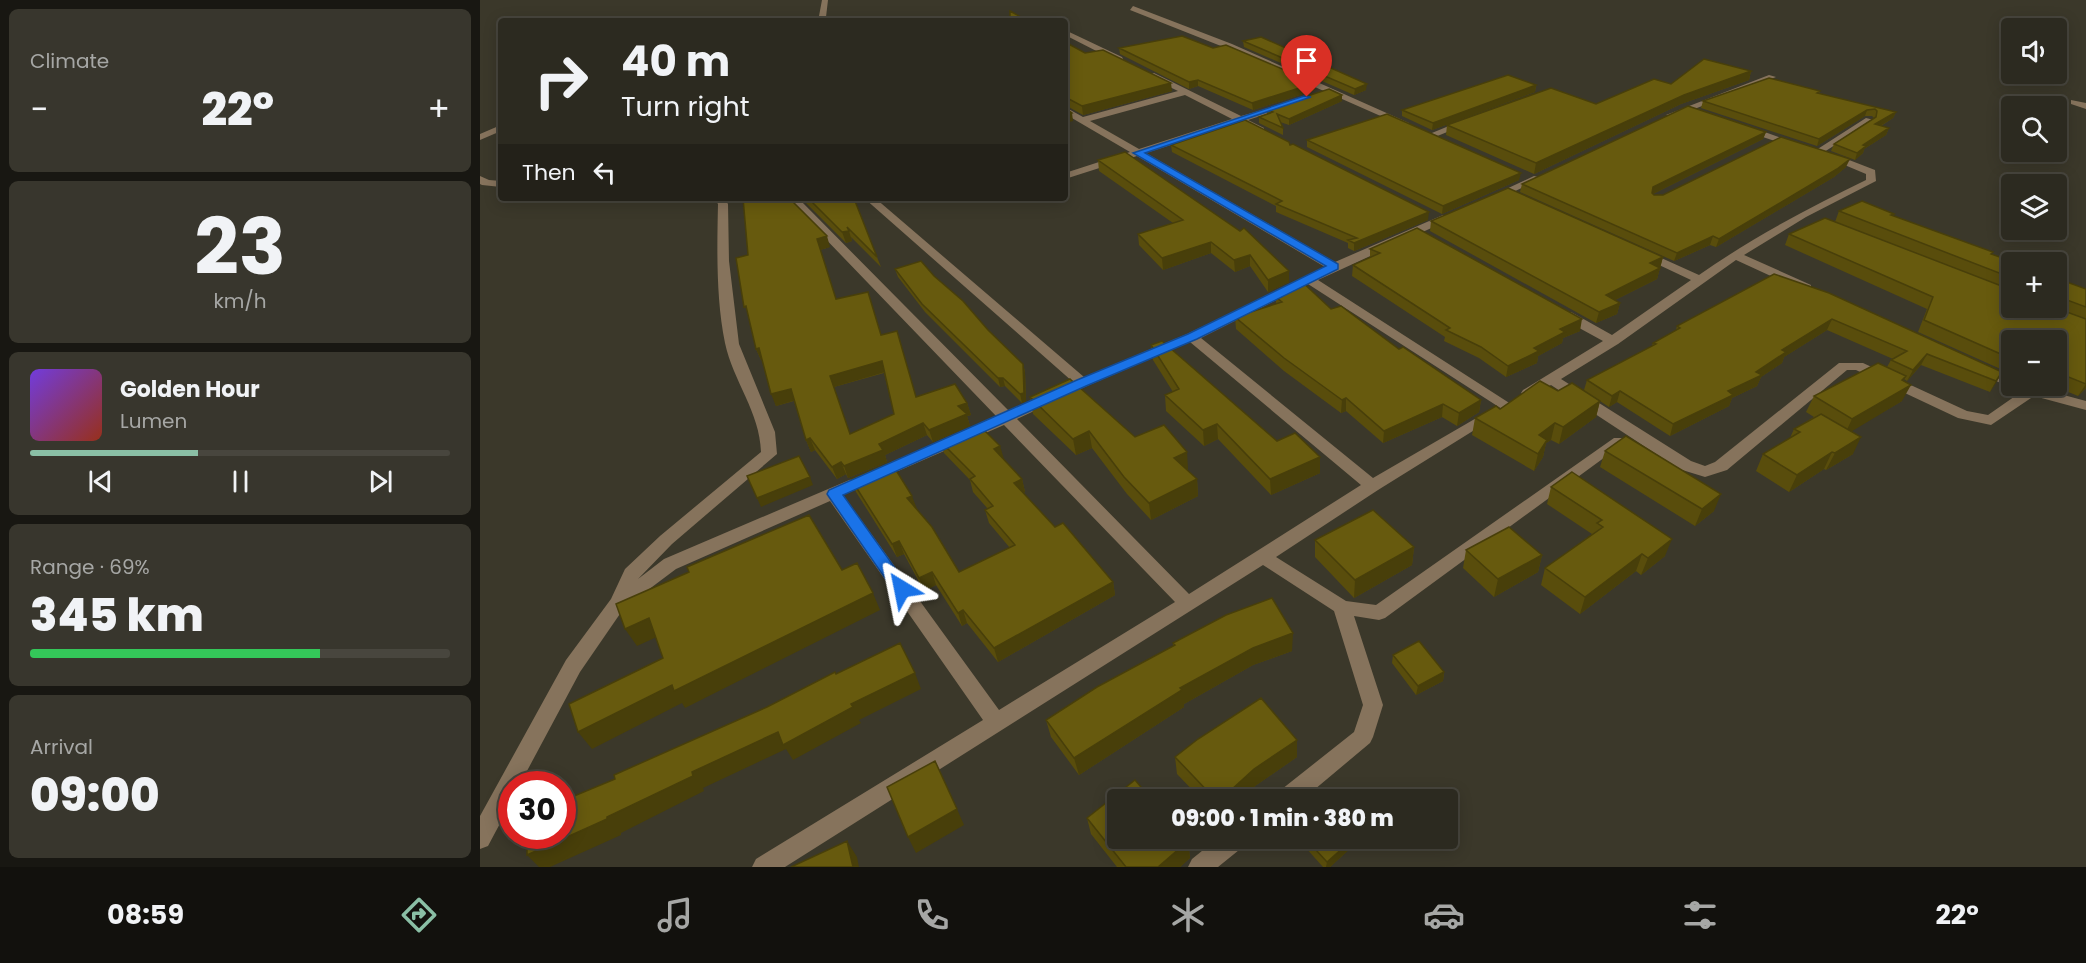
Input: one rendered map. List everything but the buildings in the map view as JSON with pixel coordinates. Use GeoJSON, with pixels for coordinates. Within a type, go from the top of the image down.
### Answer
{"type":"FeatureCollection","features":[{"type":"Feature","properties":{"kind":"street"},"geometry":{"type":"LineString","coordinates":[[821,18],[825,0]]}},
{"type":"Feature","properties":{"kind":"street"},"geometry":{"type":"LineString","coordinates":[[1133,8],[1229,46],[1411,126]]}},
{"type":"Feature","properties":{"kind":"street"},"geometry":{"type":"LineString","coordinates":[[1068,34],[1125,62]]}},
{"type":"Feature","properties":{"kind":"street"},"geometry":{"type":"LineString","coordinates":[[1146,72],[1272,136]]}},
{"type":"Feature","properties":{"kind":"street"},"geometry":{"type":"LineString","coordinates":[[1653,123],[1685,108],[1772,76]]}},
{"type":"Feature","properties":{"kind":"street"},"geometry":{"type":"LineString","coordinates":[[1318,94],[1329,90]]}},
{"type":"Feature","properties":{"kind":"street"},"geometry":{"type":"LineString","coordinates":[[1082,120],[1186,92]]}},
{"type":"Feature","properties":{"kind":"street"},"geometry":{"type":"LineString","coordinates":[[1068,175],[1296,101]]}},
{"type":"Feature","properties":{"kind":"street"},"geometry":{"type":"LineString","coordinates":[[2074,102],[2086,106]]}},
{"type":"Feature","properties":{"kind":"street"},"geometry":{"type":"LineString","coordinates":[[764,867],[1188,604],[1372,486],[1613,341],[1735,255],[1871,182],[1871,172],[1818,152],[1773,141],[1685,108]]}},
{"type":"Feature","properties":{"kind":"street"},"geometry":{"type":"LineString","coordinates":[[1068,112],[1334,267]]}},
{"type":"Feature","properties":{"kind":"street"},"geometry":{"type":"LineString","coordinates":[[1432,135],[1476,119]]}},
{"type":"Feature","properties":{"kind":"street"},"geometry":{"type":"LineString","coordinates":[[1818,152],[1869,120]]}},
{"type":"Feature","properties":{"kind":"street"},"geometry":{"type":"LineString","coordinates":[[480,137],[498,129]]}},
{"type":"Feature","properties":{"kind":"street"},"geometry":{"type":"LineString","coordinates":[[1422,130],[1442,140]]}},
{"type":"Feature","properties":{"kind":"street"},"geometry":{"type":"LineString","coordinates":[[1484,202],[1511,195],[1529,177],[1556,170]]}},
{"type":"Feature","properties":{"kind":"street"},"geometry":{"type":"LineString","coordinates":[[480,179],[486,183],[498,184]]}},
{"type":"Feature","properties":{"kind":"street"},"geometry":{"type":"LineString","coordinates":[[480,838],[573,666],[618,603],[631,574],[666,540],[770,454],[768,432],[732,344],[723,261],[723,204],[721,201]]}},
{"type":"Feature","properties":{"kind":"street"},"geometry":{"type":"LineString","coordinates":[[795,201],[1188,604]]}},
{"type":"Feature","properties":{"kind":"street"},"geometry":{"type":"LineString","coordinates":[[872,201],[1082,383]]}},
{"type":"Feature","properties":{"kind":"street"},"geometry":{"type":"LineString","coordinates":[[618,603],[670,564],[1192,337],[1334,267],[1422,234],[1435,218],[1462,211]]}},
{"type":"Feature","properties":{"kind":"street"},"geometry":{"type":"LineString","coordinates":[[1634,250],[1699,279]]}},
{"type":"Feature","properties":{"kind":"street"},"geometry":{"type":"LineString","coordinates":[[1735,255],[1820,294]]}},
{"type":"Feature","properties":{"kind":"street"},"geometry":{"type":"LineString","coordinates":[[1308,279],[1507,405]]}},
{"type":"Feature","properties":{"kind":"street"},"geometry":{"type":"LineString","coordinates":[[1551,306],[1613,341]]}},
{"type":"Feature","properties":{"kind":"street"},"geometry":{"type":"LineString","coordinates":[[1192,337],[1372,486]]}},
{"type":"Feature","properties":{"kind":"street"},"geometry":{"type":"LineString","coordinates":[[1969,363],[2001,378]]}},
{"type":"Feature","properties":{"kind":"street"},"geometry":{"type":"LineString","coordinates":[[1551,380],[1685,465],[1705,472],[1721,466],[1844,366],[1858,366],[1963,415],[1991,420],[2016,396]]}},
{"type":"Feature","properties":{"kind":"street"},"geometry":{"type":"LineString","coordinates":[[2052,396],[2086,406]]}},
{"type":"Feature","properties":{"kind":"street"},"geometry":{"type":"LineString","coordinates":[[1263,557],[1342,607],[1379,613],[1633,432]]}},
{"type":"Feature","properties":{"kind":"street"},"geometry":{"type":"LineString","coordinates":[[834,494],[997,723]]}},
{"type":"Feature","properties":{"kind":"street"},"geometry":{"type":"LineString","coordinates":[[1299,789],[1363,737],[1373,705],[1342,607]]}},
{"type":"Feature","properties":{"kind":"street"},"geometry":{"type":"LineString","coordinates":[[1200,867],[1222,849]]}},
{"type":"Feature","properties":{"kind":"route"},"geometry":{"type":"LineString","coordinates":[[902,589],[834,494],[1082,383],[1192,337],[1334,267],[1138,153],[1307,97]]}}]}
